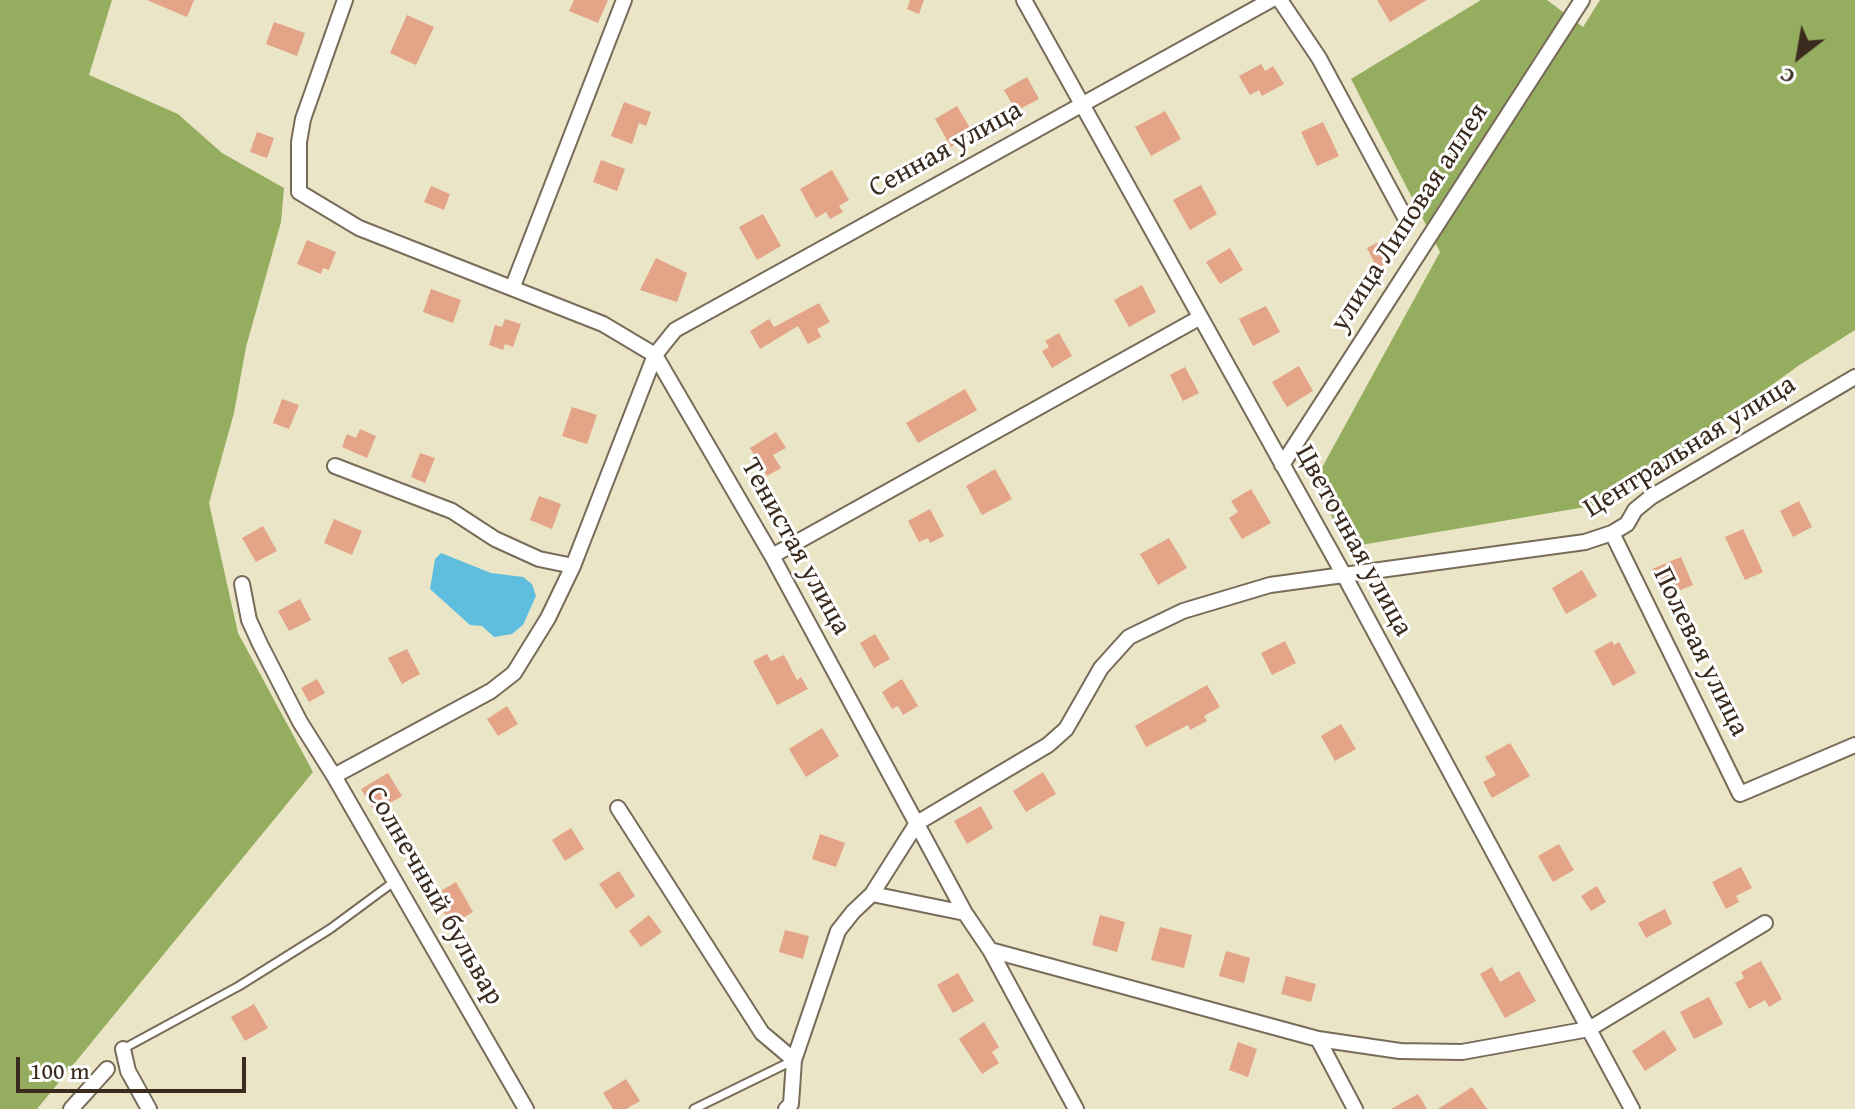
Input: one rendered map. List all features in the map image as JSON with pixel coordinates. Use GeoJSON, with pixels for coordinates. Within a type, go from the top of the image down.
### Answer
{"type":"FeatureCollection","features":[{"type":"Feature","properties":{"kind":"street","name":"Тенистая улица"},"geometry":{"type":"LineString","coordinates":[[345,0],[303,119],[299,192],[359,228],[513,286],[603,324],[655,355],[772,556],[965,913],[990,950],[1076,1109]]}},
{"type":"Feature","properties":{"kind":"street"},"geometry":{"type":"LineString","coordinates":[[513,286],[624,0]]}},
{"type":"Feature","properties":{"kind":"street","name":"Цветочная улица"},"geometry":{"type":"LineString","coordinates":[[1024,0],[1344,575],[1632,1109]]}},
{"type":"Feature","properties":{"kind":"street","name":"Сенная улица"},"geometry":{"type":"LineString","coordinates":[[655,355],[685,322],[1271,0]]}},
{"type":"Feature","properties":{"kind":"street"},"geometry":{"type":"LineString","coordinates":[[1280,0],[1319,58],[1408,223]]}},
{"type":"Feature","properties":{"kind":"street","name":"улица Липовая аллея"},"geometry":{"type":"LineString","coordinates":[[1282,465],[1582,0]]}},
{"type":"Feature","properties":{"kind":"street"},"geometry":{"type":"LineString","coordinates":[[772,556],[1199,318]]}},
{"type":"Feature","properties":{"kind":"street","name":"Солнечный бульвар"},"geometry":{"type":"LineString","coordinates":[[526,1109],[334,776],[491,691],[514,673],[548,618],[573,566],[655,355]]}},
{"type":"Feature","properties":{"kind":"street","name":"Центральная улица"},"geometry":{"type":"LineString","coordinates":[[917,823],[1048,745],[1066,729],[1101,668],[1129,637],[1222,597],[1270,585],[1585,542],[1612,533],[1627,524],[1635,510],[1651,497],[1855,377]]}},
{"type":"Feature","properties":{"kind":"street"},"geometry":{"type":"LineString","coordinates":[[335,466],[452,511],[495,539],[539,559],[573,566]]}},
{"type":"Feature","properties":{"kind":"street","name":"Полевая улица"},"geometry":{"type":"LineString","coordinates":[[1612,533],[1740,794],[1855,745]]}},
{"type":"Feature","properties":{"kind":"street"},"geometry":{"type":"LineString","coordinates":[[242,584],[249,620],[260,644],[300,722],[334,776]]}},
{"type":"Feature","properties":{"kind":"street"},"geometry":{"type":"LineString","coordinates":[[618,808],[762,1033],[794,1060]]}},
{"type":"Feature","properties":{"kind":"street"},"geometry":{"type":"LineString","coordinates":[[790,1107],[794,1060],[838,931],[872,894],[917,823]]}},
{"type":"Feature","properties":{"kind":"street"},"geometry":{"type":"LineString","coordinates":[[872,894],[965,913]]}},
{"type":"Feature","properties":{"kind":"street"},"geometry":{"type":"LineString","coordinates":[[990,950],[1318,1039],[1400,1051],[1462,1052],[1589,1029],[1765,923]]}},
{"type":"Feature","properties":{"kind":"street"},"geometry":{"type":"LineString","coordinates":[[1318,1039],[1355,1109]]}},
{"type":"Feature","properties":{"kind":"street"},"geometry":{"type":"LineString","coordinates":[[123,1049],[128,1071],[149,1109]]}},
{"type":"Feature","properties":{"kind":"street"},"geometry":{"type":"LineString","coordinates":[[71,1109],[107,1069]]}},
{"type":"Feature","properties":{"kind":"lane"},"geometry":{"type":"LineString","coordinates":[[123,1049],[330,929],[395,881]]}},
{"type":"Feature","properties":{"kind":"lane"},"geometry":{"type":"LineString","coordinates":[[694,1109],[794,1060]]}},
{"type":"Feature","properties":{"kind":"green space"},"geometry":{"type":"Polygon","coordinates":[[[0,0],[112,0],[89,75],[178,114],[222,153],[284,188],[281,222],[246,347],[234,413],[209,503],[238,633],[313,772],[37,1109],[0,1109],[0,0]]]}},
{"type":"Feature","properties":{"kind":"green space"},"geometry":{"type":"Polygon","coordinates":[[[1481,0],[1547,0],[1583,27],[1600,0],[1855,0],[1855,330],[1798,366],[1609,503],[1349,547],[1313,484],[1440,252],[1351,79],[1481,0]]]}},
{"type":"Feature","properties":{"kind":"water"},"geometry":{"type":"Polygon","coordinates":[[[441,553],[491,573],[523,577],[532,584],[536,596],[523,625],[512,634],[494,637],[482,626],[470,625],[430,589],[435,559],[441,553]]]}},
{"type":"Feature","properties":{"kind":"building"},"geometry":{"type":"Polygon","coordinates":[[[147,0],[194,0],[187,17],[147,0]]]}},
{"type":"Feature","properties":{"kind":"building"},"geometry":{"type":"Polygon","coordinates":[[[574,0],[608,0],[598,23],[569,11],[574,0]]]}},
{"type":"Feature","properties":{"kind":"building"},"geometry":{"type":"Polygon","coordinates":[[[910,0],[924,0],[919,14],[907,9],[910,0]]]}},
{"type":"Feature","properties":{"kind":"building"},"geometry":{"type":"Polygon","coordinates":[[[1377,0],[1427,0],[1390,22],[1377,0]]]}},
{"type":"Feature","properties":{"kind":"building"},"geometry":{"type":"Polygon","coordinates":[[[407,15],[434,27],[416,65],[390,53],[407,15]]]}},
{"type":"Feature","properties":{"kind":"building"},"geometry":{"type":"Polygon","coordinates":[[[274,22],[305,33],[297,56],[266,44],[274,22]]]}},
{"type":"Feature","properties":{"kind":"building"},"geometry":{"type":"Polygon","coordinates":[[[1261,64],[1265,71],[1273,66],[1284,84],[1262,96],[1259,90],[1250,95],[1239,76],[1261,64]]]}},
{"type":"Feature","properties":{"kind":"building"},"geometry":{"type":"Polygon","coordinates":[[[1027,77],[1039,99],[1016,111],[1004,90],[1027,77]]]}},
{"type":"Feature","properties":{"kind":"building"},"geometry":{"type":"Polygon","coordinates":[[[624,102],[651,112],[646,126],[639,123],[632,144],[611,136],[624,102]]]}},
{"type":"Feature","properties":{"kind":"building"},"geometry":{"type":"Polygon","coordinates":[[[957,106],[973,133],[951,147],[935,119],[957,106]]]}},
{"type":"Feature","properties":{"kind":"building"},"geometry":{"type":"Polygon","coordinates":[[[1165,111],[1181,139],[1151,156],[1135,127],[1165,111]]]}},
{"type":"Feature","properties":{"kind":"building"},"geometry":{"type":"Polygon","coordinates":[[[1323,122],[1339,156],[1317,166],[1301,132],[1323,122]]]}},
{"type":"Feature","properties":{"kind":"building"},"geometry":{"type":"Polygon","coordinates":[[[257,132],[274,138],[267,158],[250,152],[257,132]]]}},
{"type":"Feature","properties":{"kind":"building"},"geometry":{"type":"Polygon","coordinates":[[[601,160],[625,169],[617,191],[593,182],[601,160]]]}},
{"type":"Feature","properties":{"kind":"building"},"geometry":{"type":"Polygon","coordinates":[[[832,170],[849,200],[839,206],[843,212],[830,219],[826,212],[816,218],[800,189],[832,170]]]}},
{"type":"Feature","properties":{"kind":"building"},"geometry":{"type":"Polygon","coordinates":[[[1201,185],[1217,214],[1190,230],[1173,200],[1201,185]]]}},
{"type":"Feature","properties":{"kind":"building"},"geometry":{"type":"Polygon","coordinates":[[[431,186],[450,194],[444,210],[424,202],[431,186]]]}},
{"type":"Feature","properties":{"kind":"building"},"geometry":{"type":"Polygon","coordinates":[[[763,214],[781,246],[757,260],[739,227],[763,214]]]}},
{"type":"Feature","properties":{"kind":"building"},"geometry":{"type":"Polygon","coordinates":[[[1386,238],[1396,258],[1377,268],[1367,248],[1386,238]]]}},
{"type":"Feature","properties":{"kind":"building"},"geometry":{"type":"Polygon","coordinates":[[[307,240],[336,252],[329,270],[323,268],[321,274],[297,264],[307,240]]]}},
{"type":"Feature","properties":{"kind":"building"},"geometry":{"type":"Polygon","coordinates":[[[1230,248],[1243,270],[1220,284],[1206,262],[1230,248]]]}},
{"type":"Feature","properties":{"kind":"building"},"geometry":{"type":"Polygon","coordinates":[[[656,258],[687,273],[677,302],[640,290],[656,258]]]}},
{"type":"Feature","properties":{"kind":"building"},"geometry":{"type":"Polygon","coordinates":[[[1142,285],[1156,312],[1129,327],[1114,300],[1142,285]]]}},
{"type":"Feature","properties":{"kind":"building"},"geometry":{"type":"Polygon","coordinates":[[[431,289],[461,300],[453,323],[423,312],[431,289]]]}},
{"type":"Feature","properties":{"kind":"building"},"geometry":{"type":"Polygon","coordinates":[[[819,303],[830,322],[817,329],[821,337],[808,344],[798,326],[760,349],[750,331],[769,319],[774,327],[819,303]]]}},
{"type":"Feature","properties":{"kind":"building"},"geometry":{"type":"Polygon","coordinates":[[[1266,306],[1280,332],[1253,346],[1239,319],[1266,306]]]}},
{"type":"Feature","properties":{"kind":"building"},"geometry":{"type":"Polygon","coordinates":[[[505,319],[521,324],[513,347],[505,344],[503,350],[489,345],[495,325],[502,327],[505,319]]]}},
{"type":"Feature","properties":{"kind":"building"},"geometry":{"type":"Polygon","coordinates":[[[1059,333],[1072,356],[1052,368],[1042,351],[1049,347],[1045,341],[1059,333]]]}},
{"type":"Feature","properties":{"kind":"building"},"geometry":{"type":"Polygon","coordinates":[[[1299,366],[1313,391],[1287,407],[1272,382],[1299,366]]]}},
{"type":"Feature","properties":{"kind":"building"},"geometry":{"type":"Polygon","coordinates":[[[1185,367],[1199,393],[1183,401],[1170,375],[1185,367]]]}},
{"type":"Feature","properties":{"kind":"building"},"geometry":{"type":"Polygon","coordinates":[[[965,389],[977,410],[918,443],[906,423],[965,389]]]}},
{"type":"Feature","properties":{"kind":"building"},"geometry":{"type":"Polygon","coordinates":[[[282,399],[299,405],[289,429],[273,423],[282,399]]]}},
{"type":"Feature","properties":{"kind":"building"},"geometry":{"type":"Polygon","coordinates":[[[572,407],[597,415],[587,444],[562,436],[572,407]]]}},
{"type":"Feature","properties":{"kind":"building"},"geometry":{"type":"Polygon","coordinates":[[[360,429],[376,436],[367,458],[342,447],[347,434],[356,438],[360,429]]]}},
{"type":"Feature","properties":{"kind":"building"},"geometry":{"type":"Polygon","coordinates":[[[776,432],[786,448],[773,455],[781,468],[767,476],[750,448],[776,432]]]}},
{"type":"Feature","properties":{"kind":"building"},"geometry":{"type":"Polygon","coordinates":[[[420,453],[435,458],[425,483],[411,477],[420,453]]]}},
{"type":"Feature","properties":{"kind":"building"},"geometry":{"type":"Polygon","coordinates":[[[995,469],[1012,499],[982,515],[966,486],[995,469]]]}},
{"type":"Feature","properties":{"kind":"building"},"geometry":{"type":"Polygon","coordinates":[[[1251,489],[1271,523],[1242,539],[1229,518],[1238,512],[1231,501],[1251,489]]]}},
{"type":"Feature","properties":{"kind":"building"},"geometry":{"type":"Polygon","coordinates":[[[539,496],[561,504],[552,529],[530,520],[539,496]]]}},
{"type":"Feature","properties":{"kind":"building"},"geometry":{"type":"Polygon","coordinates":[[[1799,501],[1812,527],[1793,537],[1780,511],[1799,501]]]}},
{"type":"Feature","properties":{"kind":"building"},"geometry":{"type":"Polygon","coordinates":[[[930,509],[944,536],[930,543],[928,538],[919,542],[908,521],[930,509]]]}},
{"type":"Feature","properties":{"kind":"building"},"geometry":{"type":"Polygon","coordinates":[[[334,519],[362,531],[352,555],[324,543],[334,519]]]}},
{"type":"Feature","properties":{"kind":"building"},"geometry":{"type":"Polygon","coordinates":[[[263,526],[277,551],[256,562],[242,538],[263,526]]]}},
{"type":"Feature","properties":{"kind":"building"},"geometry":{"type":"Polygon","coordinates":[[[1743,529],[1763,572],[1745,580],[1725,537],[1743,529]]]}},
{"type":"Feature","properties":{"kind":"building"},"geometry":{"type":"Polygon","coordinates":[[[1169,538],[1187,568],[1158,585],[1140,554],[1169,538]]]}},
{"type":"Feature","properties":{"kind":"building"},"geometry":{"type":"Polygon","coordinates":[[[1681,557],[1693,585],[1664,597],[1652,569],[1681,557]]]}},
{"type":"Feature","properties":{"kind":"building"},"geometry":{"type":"Polygon","coordinates":[[[1582,570],[1597,596],[1566,614],[1552,588],[1582,570]]]}},
{"type":"Feature","properties":{"kind":"building"},"geometry":{"type":"Polygon","coordinates":[[[300,599],[311,620],[289,631],[278,611],[300,599]]]}},
{"type":"Feature","properties":{"kind":"building"},"geometry":{"type":"Polygon","coordinates":[[[875,634],[890,659],[874,668],[860,643],[875,634]]]}},
{"type":"Feature","properties":{"kind":"building"},"geometry":{"type":"Polygon","coordinates":[[[1285,641],[1296,663],[1272,675],[1261,653],[1285,641]]]}},
{"type":"Feature","properties":{"kind":"building"},"geometry":{"type":"Polygon","coordinates":[[[1612,641],[1614,645],[1619,642],[1636,673],[1613,686],[1594,651],[1612,641]]]}},
{"type":"Feature","properties":{"kind":"building"},"geometry":{"type":"Polygon","coordinates":[[[407,649],[420,674],[402,684],[388,658],[407,649]]]}},
{"type":"Feature","properties":{"kind":"building"},"geometry":{"type":"Polygon","coordinates":[[[767,654],[771,661],[784,655],[797,680],[801,677],[808,689],[777,705],[753,661],[767,654]]]}},
{"type":"Feature","properties":{"kind":"building"},"geometry":{"type":"Polygon","coordinates":[[[317,679],[325,693],[309,702],[301,688],[317,679]]]}},
{"type":"Feature","properties":{"kind":"building"},"geometry":{"type":"Polygon","coordinates":[[[902,679],[918,706],[903,715],[898,706],[892,709],[882,692],[902,679]]]}},
{"type":"Feature","properties":{"kind":"building"},"geometry":{"type":"Polygon","coordinates":[[[1207,685],[1220,707],[1204,716],[1207,721],[1190,730],[1188,725],[1146,747],[1135,726],[1207,685]]]}},
{"type":"Feature","properties":{"kind":"building"},"geometry":{"type":"Polygon","coordinates":[[[507,706],[518,724],[498,736],[487,719],[507,706]]]}},
{"type":"Feature","properties":{"kind":"building"},"geometry":{"type":"Polygon","coordinates":[[[1341,724],[1356,749],[1335,761],[1321,736],[1341,724]]]}},
{"type":"Feature","properties":{"kind":"building"},"geometry":{"type":"Polygon","coordinates":[[[822,728],[839,756],[806,777],[789,749],[822,728]]]}},
{"type":"Feature","properties":{"kind":"building"},"geometry":{"type":"Polygon","coordinates":[[[1510,743],[1530,776],[1492,798],[1483,782],[1496,775],[1485,757],[1510,743]]]}},
{"type":"Feature","properties":{"kind":"building"},"geometry":{"type":"Polygon","coordinates":[[[1043,772],[1056,794],[1026,812],[1013,791],[1043,772]]]}},
{"type":"Feature","properties":{"kind":"building"},"geometry":{"type":"Polygon","coordinates":[[[388,773],[402,796],[375,812],[361,789],[388,773]]]}},
{"type":"Feature","properties":{"kind":"building"},"geometry":{"type":"Polygon","coordinates":[[[981,806],[993,828],[967,844],[954,821],[981,806]]]}},
{"type":"Feature","properties":{"kind":"building"},"geometry":{"type":"Polygon","coordinates":[[[571,828],[584,849],[565,861],[552,840],[571,828]]]}},
{"type":"Feature","properties":{"kind":"building"},"geometry":{"type":"Polygon","coordinates":[[[820,834],[845,843],[836,867],[812,859],[820,834]]]}},
{"type":"Feature","properties":{"kind":"building"},"geometry":{"type":"Polygon","coordinates":[[[1559,844],[1574,870],[1553,882],[1538,856],[1559,844]]]}},
{"type":"Feature","properties":{"kind":"building"},"geometry":{"type":"Polygon","coordinates":[[[1741,867],[1752,888],[1736,896],[1739,902],[1726,909],[1712,882],[1741,867]]]}},
{"type":"Feature","properties":{"kind":"building"},"geometry":{"type":"Polygon","coordinates":[[[619,871],[635,896],[616,909],[599,884],[619,871]]]}},
{"type":"Feature","properties":{"kind":"building"},"geometry":{"type":"Polygon","coordinates":[[[456,882],[473,912],[451,925],[434,895],[456,882]]]}},
{"type":"Feature","properties":{"kind":"building"},"geometry":{"type":"Polygon","coordinates":[[[1597,886],[1606,902],[1591,911],[1581,896],[1597,886]]]}},
{"type":"Feature","properties":{"kind":"building"},"geometry":{"type":"Polygon","coordinates":[[[1665,909],[1672,924],[1646,938],[1638,923],[1665,909]]]}},
{"type":"Feature","properties":{"kind":"building"},"geometry":{"type":"Polygon","coordinates":[[[649,915],[662,932],[641,947],[629,931],[649,915]]]}},
{"type":"Feature","properties":{"kind":"building"},"geometry":{"type":"Polygon","coordinates":[[[1100,915],[1125,922],[1117,952],[1092,945],[1100,915]]]}},
{"type":"Feature","properties":{"kind":"building"},"geometry":{"type":"Polygon","coordinates":[[[1160,927],[1192,935],[1184,968],[1151,960],[1160,927]]]}},
{"type":"Feature","properties":{"kind":"building"},"geometry":{"type":"Polygon","coordinates":[[[785,930],[809,936],[803,959],[779,952],[785,930]]]}},
{"type":"Feature","properties":{"kind":"building"},"geometry":{"type":"Polygon","coordinates":[[[1226,951],[1250,958],[1244,983],[1219,976],[1226,951]]]}},
{"type":"Feature","properties":{"kind":"building"},"geometry":{"type":"Polygon","coordinates":[[[1761,961],[1782,999],[1769,1007],[1765,1000],[1749,1009],[1735,983],[1744,978],[1741,972],[1761,961]]]}},
{"type":"Feature","properties":{"kind":"building"},"geometry":{"type":"Polygon","coordinates":[[[1492,967],[1500,982],[1519,971],[1536,1001],[1505,1018],[1480,974],[1492,967]]]}},
{"type":"Feature","properties":{"kind":"building"},"geometry":{"type":"Polygon","coordinates":[[[958,973],[974,1001],[953,1013],[937,985],[958,973]]]}},
{"type":"Feature","properties":{"kind":"building"},"geometry":{"type":"Polygon","coordinates":[[[1286,976],[1316,984],[1311,1002],[1281,994],[1286,976]]]}},
{"type":"Feature","properties":{"kind":"building"},"geometry":{"type":"Polygon","coordinates":[[[1709,997],[1723,1024],[1694,1039],[1680,1012],[1709,997]]]}},
{"type":"Feature","properties":{"kind":"building"},"geometry":{"type":"Polygon","coordinates":[[[254,1004],[268,1028],[245,1041],[231,1017],[254,1004]]]}},
{"type":"Feature","properties":{"kind":"building"},"geometry":{"type":"Polygon","coordinates":[[[984,1022],[999,1047],[992,1052],[999,1063],[982,1074],[959,1039],[984,1022]]]}},
{"type":"Feature","properties":{"kind":"building"},"geometry":{"type":"Polygon","coordinates":[[[1664,1030],[1677,1050],[1645,1071],[1632,1051],[1664,1030]]]}},
{"type":"Feature","properties":{"kind":"building"},"geometry":{"type":"Polygon","coordinates":[[[1238,1042],[1257,1049],[1248,1077],[1229,1070],[1238,1042]]]}},
{"type":"Feature","properties":{"kind":"building"},"geometry":{"type":"Polygon","coordinates":[[[626,1079],[640,1101],[626,1109],[613,1109],[603,1093],[626,1079]]]}},
{"type":"Feature","properties":{"kind":"building"},"geometry":{"type":"Polygon","coordinates":[[[1472,1087],[1487,1109],[1438,1109],[1472,1087]]]}},
{"type":"Feature","properties":{"kind":"building"},"geometry":{"type":"Polygon","coordinates":[[[1418,1094],[1427,1109],[1391,1109],[1418,1094]]]}}]}
